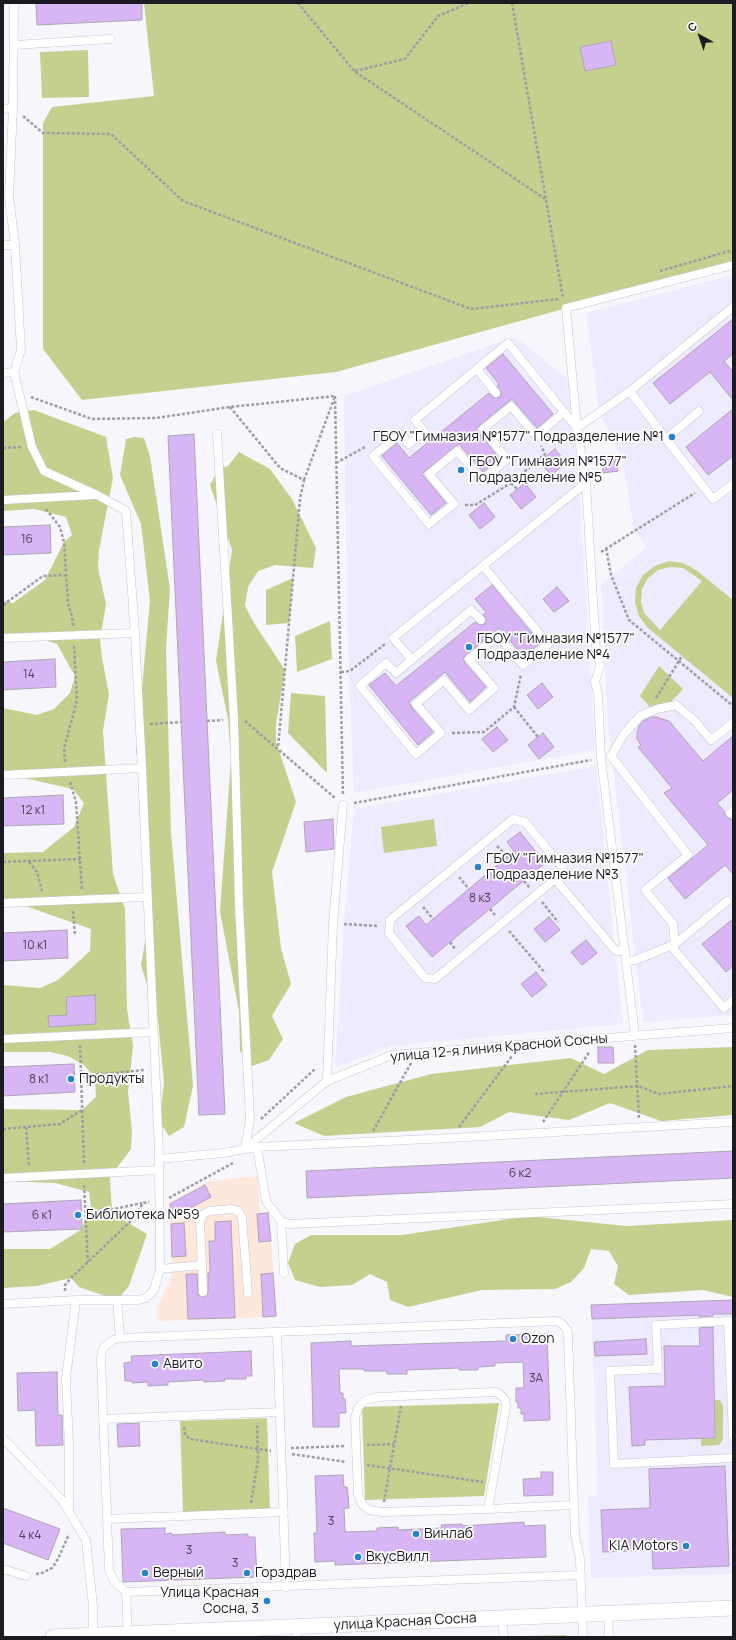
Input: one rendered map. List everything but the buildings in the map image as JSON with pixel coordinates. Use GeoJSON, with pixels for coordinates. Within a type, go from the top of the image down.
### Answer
{"type":"FeatureCollection","features":[{"type":"Feature","properties":{"kind":"street","name":"улица Красная Сосна"},"geometry":{"type":"LineString","coordinates":[[53,1637],[128,1634],[297,1632],[502,1617],[733,1608]]}},
{"type":"Feature","properties":{"kind":"lane"},"geometry":{"type":"LineString","coordinates":[[3,1304],[64,1300],[139,1300],[146,1298],[154,1290],[160,1269],[159,1159],[146,897],[136,633],[126,511],[97,495],[44,471],[32,446],[14,372],[21,350],[15,244],[9,197],[13,108],[14,3]]}},
{"type":"Feature","properties":{"kind":"lane"},"geometry":{"type":"LineString","coordinates":[[14,45],[110,39]]}},
{"type":"Feature","properties":{"kind":"lane"},"geometry":{"type":"LineString","coordinates":[[3,109],[13,108]]}},
{"type":"Feature","properties":{"kind":"lane"},"geometry":{"type":"LineString","coordinates":[[3,245],[15,244]]}},
{"type":"Feature","properties":{"kind":"lane"},"geometry":{"type":"LineString","coordinates":[[635,1035],[601,758],[598,695],[595,682],[600,666],[596,650],[586,483],[577,428],[566,308],[733,265]]}},
{"type":"Feature","properties":{"kind":"lane"},"geometry":{"type":"LineString","coordinates":[[577,428],[630,391],[733,307]]}},
{"type":"Feature","properties":{"kind":"lane"},"geometry":{"type":"LineString","coordinates":[[564,412],[536,436],[511,406],[483,429],[507,459],[482,480],[457,451],[429,474],[454,504],[429,524],[373,456],[400,434],[409,444],[424,431],[415,420],[508,343],[577,428]]}},
{"type":"Feature","properties":{"kind":"lane"},"geometry":{"type":"LineString","coordinates":[[477,369],[496,393]]}},
{"type":"Feature","properties":{"kind":"lane"},"geometry":{"type":"LineString","coordinates":[[3,373],[14,372]]}},
{"type":"Feature","properties":{"kind":"lane"},"geometry":{"type":"LineString","coordinates":[[630,391],[713,499],[733,484]]}},
{"type":"Feature","properties":{"kind":"lane"},"geometry":{"type":"LineString","coordinates":[[666,439],[699,411]]}},
{"type":"Feature","properties":{"kind":"lane"},"geometry":{"type":"LineString","coordinates":[[217,434],[234,719],[238,904],[250,1119],[245,1149]]}},
{"type":"Feature","properties":{"kind":"lane"},"geometry":{"type":"LineString","coordinates":[[411,659],[393,638],[586,483]]}},
{"type":"Feature","properties":{"kind":"lane"},"geometry":{"type":"LineString","coordinates":[[3,500],[97,495]]}},
{"type":"Feature","properties":{"kind":"lane"},"geometry":{"type":"LineString","coordinates":[[481,620],[471,610],[396,673],[386,663],[360,686],[416,754],[441,733],[416,704],[444,680],[469,710],[494,688],[469,659],[498,636],[523,665],[548,644],[483,566]]}},
{"type":"Feature","properties":{"kind":"lane"},"geometry":{"type":"LineString","coordinates":[[3,638],[136,633]]}},
{"type":"Feature","properties":{"kind":"lane"},"geometry":{"type":"LineString","coordinates":[[601,758],[611,756],[624,734],[640,716],[657,709],[676,705],[695,721],[712,740],[733,723]]}},
{"type":"Feature","properties":{"kind":"lane"},"geometry":{"type":"LineString","coordinates":[[611,756],[688,855],[645,890],[673,924],[673,945],[724,1008],[733,1000]]}},
{"type":"Feature","properties":{"kind":"lane"},"geometry":{"type":"LineString","coordinates":[[3,775],[142,768]]}},
{"type":"Feature","properties":{"kind":"lane"},"geometry":{"type":"LineString","coordinates":[[327,1081],[333,924],[343,805]]}},
{"type":"Feature","properties":{"kind":"lane"},"geometry":{"type":"LineString","coordinates":[[513,819],[525,822],[562,867],[561,874],[436,979],[425,978],[388,933],[390,920],[490,838],[513,819]]}},
{"type":"Feature","properties":{"kind":"lane"},"geometry":{"type":"LineString","coordinates":[[555,879],[616,951],[625,950]]}},
{"type":"Feature","properties":{"kind":"lane"},"geometry":{"type":"LineString","coordinates":[[3,903],[146,897]]}},
{"type":"Feature","properties":{"kind":"lane"},"geometry":{"type":"LineString","coordinates":[[627,961],[636,960],[673,945],[727,901]]}},
{"type":"Feature","properties":{"kind":"lane","name":"улица 12-я линия Красной Сосны"},"geometry":{"type":"LineString","coordinates":[[245,1149],[327,1081],[392,1055],[733,1028]]}},
{"type":"Feature","properties":{"kind":"lane"},"geometry":{"type":"LineString","coordinates":[[3,1039],[153,1032]]}},
{"type":"Feature","properties":{"kind":"lane"},"geometry":{"type":"LineString","coordinates":[[159,1159],[223,1153],[257,1147],[733,1122]]}},
{"type":"Feature","properties":{"kind":"lane"},"geometry":{"type":"LineString","coordinates":[[257,1147],[266,1201],[280,1221],[284,1272]]}},
{"type":"Feature","properties":{"kind":"lane"},"geometry":{"type":"LineString","coordinates":[[3,1178],[159,1170]]}},
{"type":"Feature","properties":{"kind":"lane"},"geometry":{"type":"LineString","coordinates":[[280,1221],[289,1224],[733,1204]]}},
{"type":"Feature","properties":{"kind":"lane"},"geometry":{"type":"LineString","coordinates":[[203,1292],[200,1222],[202,1215],[208,1211],[232,1209],[238,1211],[242,1217],[248,1293]]}},
{"type":"Feature","properties":{"kind":"lane"},"geometry":{"type":"LineString","coordinates":[[160,1269],[202,1265]]}},
{"type":"Feature","properties":{"kind":"lane"},"geometry":{"type":"LineString","coordinates":[[69,1512],[69,1445],[66,1378],[76,1300]]}},
{"type":"Feature","properties":{"kind":"lane"},"geometry":{"type":"LineString","coordinates":[[117,1300],[120,1338]]}},
{"type":"Feature","properties":{"kind":"lane"},"geometry":{"type":"LineString","coordinates":[[581,1575],[126,1592],[114,1581],[109,1570],[101,1359],[102,1351],[105,1346],[113,1340],[120,1338],[557,1321],[561,1323],[567,1330],[568,1335],[574,1505],[576,1540],[580,1555],[581,1575],[583,1637]]}},
{"type":"Feature","properties":{"kind":"lane"},"geometry":{"type":"LineString","coordinates":[[733,1436],[728,1321],[656,1325],[658,1369],[610,1371],[614,1464],[733,1458]]}},
{"type":"Feature","properties":{"kind":"lane"},"geometry":{"type":"LineString","coordinates":[[277,1332],[286,1587]]}},
{"type":"Feature","properties":{"kind":"lane"},"geometry":{"type":"LineString","coordinates":[[488,1509],[506,1411],[506,1403],[503,1397],[495,1392],[372,1398],[362,1403],[355,1416],[356,1463],[359,1499],[369,1510],[382,1512],[488,1509],[574,1505]]}},
{"type":"Feature","properties":{"kind":"lane"},"geometry":{"type":"LineString","coordinates":[[103,1419],[280,1412]]}},
{"type":"Feature","properties":{"kind":"lane"},"geometry":{"type":"LineString","coordinates":[[3,1438],[62,1500],[86,1540],[93,1635]]}},
{"type":"Feature","properties":{"kind":"lane"},"geometry":{"type":"LineString","coordinates":[[107,1519],[284,1512]]}},
{"type":"Feature","properties":{"kind":"lane"},"geometry":{"type":"LineString","coordinates":[[3,1569],[26,1576]]}},
{"type":"Feature","properties":{"kind":"lane"},"geometry":{"type":"LineString","coordinates":[[126,1592],[128,1634]]}},
{"type":"Feature","properties":{"kind":"lane"},"geometry":{"type":"LineString","coordinates":[[608,1613],[609,1637]]}},
{"type":"Feature","properties":{"kind":"lane"},"geometry":{"type":"LineString","coordinates":[[502,1617],[504,1637]]}},
{"type":"Feature","properties":{"kind":"path"},"geometry":{"type":"LineString","coordinates":[[298,3],[354,71],[547,200]]}},
{"type":"Feature","properties":{"kind":"path"},"geometry":{"type":"LineString","coordinates":[[354,71],[405,58],[438,16],[469,3]]}},
{"type":"Feature","properties":{"kind":"path"},"geometry":{"type":"LineString","coordinates":[[13,108],[43,133],[112,134],[183,201],[471,309],[563,298],[512,3]]}},
{"type":"Feature","properties":{"kind":"path"},"geometry":{"type":"LineString","coordinates":[[19,393],[92,419],[156,418],[230,407],[335,396]]}},
{"type":"Feature","properties":{"kind":"path"},"geometry":{"type":"LineString","coordinates":[[335,396],[343,805]]}},
{"type":"Feature","properties":{"kind":"path"},"geometry":{"type":"LineString","coordinates":[[278,749],[300,499],[304,480],[335,396]]}},
{"type":"Feature","properties":{"kind":"path"},"geometry":{"type":"LineString","coordinates":[[230,407],[280,468],[304,480]]}},
{"type":"Feature","properties":{"kind":"path"},"geometry":{"type":"LineString","coordinates":[[454,504],[476,506],[511,483],[545,454],[536,436]]}},
{"type":"Feature","properties":{"kind":"path"},"geometry":{"type":"LineString","coordinates":[[3,448],[32,446]]}},
{"type":"Feature","properties":{"kind":"path"},"geometry":{"type":"LineString","coordinates":[[336,463],[345,458]]}},
{"type":"Feature","properties":{"kind":"path"},"geometry":{"type":"LineString","coordinates":[[511,483],[517,490]]}},
{"type":"Feature","properties":{"kind":"path"},"geometry":{"type":"LineString","coordinates":[[590,559],[704,487]]}},
{"type":"Feature","properties":{"kind":"path"},"geometry":{"type":"LineString","coordinates":[[45,498],[46,508],[60,527],[64,542],[68,603],[72,616],[74,636],[77,700],[64,749],[66,772],[73,789],[76,802],[82,900]]}},
{"type":"Feature","properties":{"kind":"path"},"geometry":{"type":"LineString","coordinates":[[606,548],[611,575],[629,620],[733,706]]}},
{"type":"Feature","properties":{"kind":"path"},"geometry":{"type":"LineString","coordinates":[[3,605],[43,576],[67,575]]}},
{"type":"Feature","properties":{"kind":"path"},"geometry":{"type":"LineString","coordinates":[[341,672],[350,672],[393,638]]}},
{"type":"Feature","properties":{"kind":"path"},"geometry":{"type":"LineString","coordinates":[[647,713],[682,656]]}},
{"type":"Feature","properties":{"kind":"path"},"geometry":{"type":"LineString","coordinates":[[441,733],[484,732],[514,707],[523,665]]}},
{"type":"Feature","properties":{"kind":"path"},"geometry":{"type":"LineString","coordinates":[[514,707],[538,737]]}},
{"type":"Feature","properties":{"kind":"path"},"geometry":{"type":"LineString","coordinates":[[243,718],[343,805]]}},
{"type":"Feature","properties":{"kind":"path"},"geometry":{"type":"LineString","coordinates":[[207,720],[234,719]]}},
{"type":"Feature","properties":{"kind":"path"},"geometry":{"type":"LineString","coordinates":[[139,725],[181,722]]}},
{"type":"Feature","properties":{"kind":"path"},"geometry":{"type":"LineString","coordinates":[[343,805],[601,758]]}},
{"type":"Feature","properties":{"kind":"path"},"geometry":{"type":"LineString","coordinates":[[490,838],[507,858]]}},
{"type":"Feature","properties":{"kind":"path"},"geometry":{"type":"LineString","coordinates":[[3,862],[80,859]]}},
{"type":"Feature","properties":{"kind":"path"},"geometry":{"type":"LineString","coordinates":[[29,861],[37,872],[44,902]]}},
{"type":"Feature","properties":{"kind":"path"},"geometry":{"type":"LineString","coordinates":[[452,868],[469,888]]}},
{"type":"Feature","properties":{"kind":"path"},"geometry":{"type":"LineString","coordinates":[[536,895],[558,922]]}},
{"type":"Feature","properties":{"kind":"path"},"geometry":{"type":"LineString","coordinates":[[416,899],[432,919]]}},
{"type":"Feature","properties":{"kind":"path"},"geometry":{"type":"LineString","coordinates":[[72,901],[75,936]]}},
{"type":"Feature","properties":{"kind":"path"},"geometry":{"type":"LineString","coordinates":[[344,924],[389,926]]}},
{"type":"Feature","properties":{"kind":"path"},"geometry":{"type":"LineString","coordinates":[[502,924],[545,973]]}},
{"type":"Feature","properties":{"kind":"path"},"geometry":{"type":"LineString","coordinates":[[635,1035],[640,1126]]}},
{"type":"Feature","properties":{"kind":"path"},"geometry":{"type":"LineString","coordinates":[[79,1036],[88,1262]]}},
{"type":"Feature","properties":{"kind":"path"},"geometry":{"type":"LineString","coordinates":[[536,1132],[588,1054],[588,1039]]}},
{"type":"Feature","properties":{"kind":"path"},"geometry":{"type":"LineString","coordinates":[[450,1138],[521,1045]]}},
{"type":"Feature","properties":{"kind":"path"},"geometry":{"type":"LineString","coordinates":[[367,1142],[416,1053]]}},
{"type":"Feature","properties":{"kind":"path"},"geometry":{"type":"LineString","coordinates":[[81,1076],[155,1069]]}},
{"type":"Feature","properties":{"kind":"path"},"geometry":{"type":"LineString","coordinates":[[535,1094],[638,1086],[659,1094],[733,1086]]}},
{"type":"Feature","properties":{"kind":"path"},"geometry":{"type":"LineString","coordinates":[[3,1129],[60,1124],[82,1110]]}},
{"type":"Feature","properties":{"kind":"path"},"geometry":{"type":"LineString","coordinates":[[26,1127],[28,1159]]}},
{"type":"Feature","properties":{"kind":"path"},"geometry":{"type":"LineString","coordinates":[[166,1200],[234,1162],[245,1149]]}},
{"type":"Feature","properties":{"kind":"path"},"geometry":{"type":"LineString","coordinates":[[86,1215],[154,1201]]}},
{"type":"Feature","properties":{"kind":"path"},"geometry":{"type":"LineString","coordinates":[[64,1300],[65,1285],[134,1218],[143,1203]]}},
{"type":"Feature","properties":{"kind":"path"},"geometry":{"type":"LineString","coordinates":[[382,1512],[402,1396]]}},
{"type":"Feature","properties":{"kind":"path"},"geometry":{"type":"LineString","coordinates":[[253,1495],[258,1449],[257,1413]]}},
{"type":"Feature","properties":{"kind":"path"},"geometry":{"type":"LineString","coordinates":[[184,1416],[184,1432],[187,1438],[258,1449],[282,1450],[394,1444]]}},
{"type":"Feature","properties":{"kind":"path"},"geometry":{"type":"LineString","coordinates":[[282,1450],[356,1463],[493,1483]]}},
{"type":"Feature","properties":{"kind":"path"},"geometry":{"type":"LineString","coordinates":[[26,1576],[42,1573],[52,1568],[58,1559],[75,1521]]}},
{"type":"Feature","properties":{"kind":"shaded area"},"geometry":{"type":"Polygon","coordinates":[[[733,275],[733,1015],[643,1022],[608,725],[601,585],[647,547],[634,531],[623,462],[599,412],[586,313],[733,275]]]}},
{"type":"Feature","properties":{"kind":"shaded area"},"geometry":{"type":"Polygon","coordinates":[[[515,337],[568,379],[579,482],[595,750],[354,793],[347,623],[344,396],[515,337]]]}},
{"type":"Feature","properties":{"kind":"shaded area","name":"ГБОУ \"Гимназия №1577\" Подразделение №3"},"geometry":{"type":"Polygon","coordinates":[[[596,766],[623,1024],[391,1046],[335,1068],[344,924],[354,809],[596,766]]]}},
{"type":"Feature","properties":{"kind":"shaded area"},"geometry":{"type":"Polygon","coordinates":[[[257,1176],[260,1213],[269,1212],[277,1317],[158,1321],[157,1308],[172,1276],[169,1203],[209,1181],[257,1176]]]}},
{"type":"Feature","properties":{"kind":"shaded area"},"geometry":{"type":"Polygon","coordinates":[[[733,1300],[733,1574],[591,1578],[588,1496],[598,1496],[591,1305],[733,1300]]]}},
{"type":"Feature","properties":{"kind":"green space"},"geometry":{"type":"Polygon","coordinates":[[[144,3],[733,3],[733,262],[336,372],[82,400],[43,349],[43,123],[52,107],[154,96],[144,3]]]}},
{"type":"Feature","properties":{"kind":"green space"},"geometry":{"type":"Polygon","coordinates":[[[88,50],[89,97],[42,98],[40,52],[88,50]]]}},
{"type":"Feature","properties":{"kind":"green space"},"geometry":{"type":"Polygon","coordinates":[[[34,410],[106,437],[113,478],[99,550],[98,568],[106,604],[100,640],[109,694],[103,731],[113,874],[125,909],[127,1009],[133,1046],[128,1092],[132,1130],[131,1149],[110,1177],[112,1213],[147,1234],[129,1286],[117,1300],[79,1287],[71,1278],[37,1286],[3,1288],[3,1249],[50,1249],[82,1229],[86,1215],[91,1209],[89,1192],[55,1183],[3,1181],[3,1109],[82,1110],[96,1097],[95,1078],[84,1065],[68,1056],[50,1052],[3,1052],[3,985],[40,988],[58,980],[90,951],[91,929],[14,902],[3,901],[3,853],[43,852],[74,827],[84,803],[73,789],[20,777],[3,775],[3,708],[37,715],[54,709],[70,693],[75,676],[57,644],[41,639],[3,636],[3,601],[13,603],[45,580],[64,542],[72,535],[66,517],[34,509],[3,511],[3,422],[15,413],[34,410]]]}},
{"type":"Feature","properties":{"kind":"green space"},"geometry":{"type":"Polygon","coordinates":[[[135,437],[144,438],[150,456],[170,589],[166,648],[171,832],[193,1086],[184,1127],[169,1136],[159,1121],[164,1083],[158,1020],[141,965],[151,906],[142,768],[136,752],[150,601],[141,524],[120,475],[126,439],[135,437]]]}},
{"type":"Feature","properties":{"kind":"green space"},"geometry":{"type":"Polygon","coordinates":[[[239,452],[270,469],[292,499],[316,548],[313,568],[275,565],[258,571],[248,587],[245,606],[254,623],[285,670],[276,724],[276,742],[296,802],[272,872],[281,948],[291,984],[272,1016],[283,1039],[269,1060],[252,1066],[240,1051],[239,1011],[220,912],[231,759],[228,719],[216,661],[232,550],[210,485],[219,468],[228,466],[239,452]]]}},
{"type":"Feature","properties":{"kind":"green space"},"geometry":{"type":"Polygon","coordinates":[[[669,561],[683,563],[696,570],[733,600],[733,698],[648,628],[639,616],[635,603],[636,588],[643,575],[655,566],[669,561]],[[670,567],[658,570],[648,578],[642,589],[641,602],[644,613],[660,630],[702,581],[683,568],[670,567]]]}},
{"type":"Feature","properties":{"kind":"green space"},"geometry":{"type":"Polygon","coordinates":[[[293,578],[289,623],[266,625],[266,590],[293,578]]]}},
{"type":"Feature","properties":{"kind":"green space"},"geometry":{"type":"Polygon","coordinates":[[[330,621],[332,659],[297,672],[295,636],[330,621]]]}},
{"type":"Feature","properties":{"kind":"green space"},"geometry":{"type":"Polygon","coordinates":[[[659,666],[683,689],[671,702],[650,707],[640,696],[659,666]]]}},
{"type":"Feature","properties":{"kind":"green space"},"geometry":{"type":"Polygon","coordinates":[[[291,693],[325,696],[327,773],[288,733],[291,693]]]}},
{"type":"Feature","properties":{"kind":"green space"},"geometry":{"type":"Polygon","coordinates":[[[434,819],[437,846],[384,853],[381,827],[434,819]]]}},
{"type":"Feature","properties":{"kind":"green space"},"geometry":{"type":"Polygon","coordinates":[[[733,1047],[733,1115],[661,1121],[610,1103],[569,1120],[509,1112],[480,1127],[324,1136],[294,1123],[346,1097],[431,1074],[571,1058],[604,1074],[648,1050],[733,1047]]]}},
{"type":"Feature","properties":{"kind":"green space"},"geometry":{"type":"Polygon","coordinates":[[[529,1216],[626,1226],[733,1220],[733,1297],[703,1290],[629,1295],[614,1284],[618,1266],[609,1251],[591,1249],[584,1268],[571,1282],[555,1289],[482,1290],[408,1307],[390,1300],[387,1282],[370,1274],[352,1285],[320,1287],[295,1280],[288,1263],[295,1244],[311,1235],[402,1235],[529,1216]]]}},
{"type":"Feature","properties":{"kind":"green space"},"geometry":{"type":"Polygon","coordinates":[[[714,1400],[720,1400],[723,1406],[723,1439],[719,1445],[701,1446],[701,1439],[715,1438],[714,1400]]]}},
{"type":"Feature","properties":{"kind":"green space"},"geometry":{"type":"Polygon","coordinates":[[[499,1403],[484,1496],[365,1500],[362,1407],[499,1403]]]}},
{"type":"Feature","properties":{"kind":"green space"},"geometry":{"type":"Polygon","coordinates":[[[267,1418],[270,1510],[183,1513],[180,1421],[267,1418]]]}},
{"type":"Feature","properties":{"kind":"green space"},"geometry":{"type":"Polygon","coordinates":[[[566,1635],[568,1637],[523,1637],[524,1636],[566,1635]]]}},
{"type":"Feature","properties":{"kind":"place","name":"ГБОУ \"Гимназия №1577\" Подразделение №1"},"geometry":{"type":"Point","coordinates":[672,437]}},
{"type":"Feature","properties":{"kind":"place","name":"ГБОУ \"Гимназия №1577\" Подразделение №5"},"geometry":{"type":"Point","coordinates":[461,470]}},
{"type":"Feature","properties":{"kind":"place","name":"ГБОУ \"Гимназия №1577\" Подразделение №4"},"geometry":{"type":"Point","coordinates":[469,647]}},
{"type":"Feature","properties":{"kind":"place","name":"ГБОУ \"Гимназия №1577\" Подразделение №3"},"geometry":{"type":"Point","coordinates":[478,867]}},
{"type":"Feature","properties":{"kind":"place","name":"Продукты"},"geometry":{"type":"Point","coordinates":[71,1079]}},
{"type":"Feature","properties":{"kind":"place","name":"Библиотека №59"},"geometry":{"type":"Point","coordinates":[78,1215]}},
{"type":"Feature","properties":{"kind":"place","name":"Ozon"},"geometry":{"type":"Point","coordinates":[513,1339]}},
{"type":"Feature","properties":{"kind":"place","name":"Авито"},"geometry":{"type":"Point","coordinates":[155,1364]}},
{"type":"Feature","properties":{"kind":"place","name":"Винлаб"},"geometry":{"type":"Point","coordinates":[416,1534]}},
{"type":"Feature","properties":{"kind":"place","name":"KIA Motors"},"geometry":{"type":"Point","coordinates":[686,1546]}},
{"type":"Feature","properties":{"kind":"place","name":"ВкусВилл"},"geometry":{"type":"Point","coordinates":[358,1557]}},
{"type":"Feature","properties":{"kind":"place","name":"Верный"},"geometry":{"type":"Point","coordinates":[145,1573]}},
{"type":"Feature","properties":{"kind":"place","name":"Горздрав"},"geometry":{"type":"Point","coordinates":[247,1573]}},
{"type":"Feature","properties":{"kind":"place","name":"Улица Красная Сосна, 3"},"geometry":{"type":"Point","coordinates":[267,1601]}}]}
